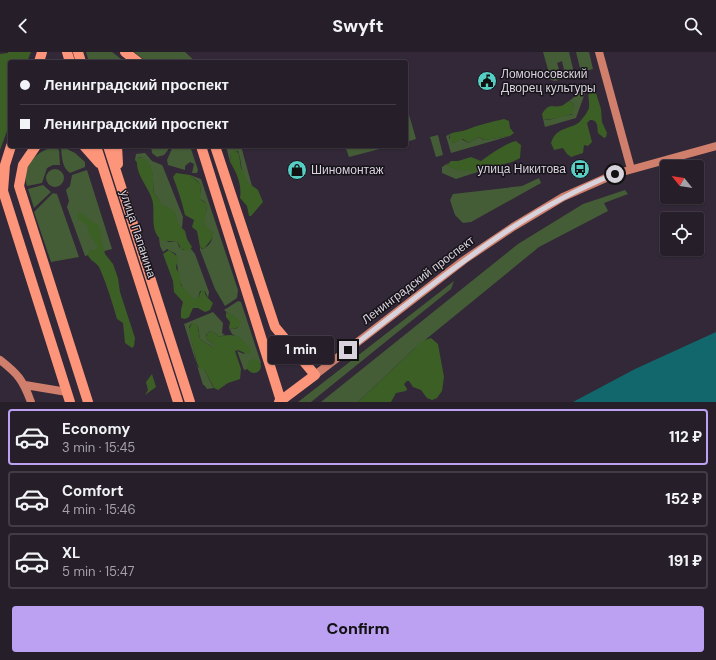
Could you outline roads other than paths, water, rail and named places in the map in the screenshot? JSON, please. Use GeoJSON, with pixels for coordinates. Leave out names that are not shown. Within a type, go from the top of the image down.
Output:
{"type":"FeatureCollection","features":[{"type":"Feature","properties":{"kind":"main road"},"geometry":{"type":"LineString","coordinates":[[125,52],[135,60]]}},
{"type":"Feature","properties":{"kind":"main road"},"geometry":{"type":"LineString","coordinates":[[599,52],[631,170]]}},
{"type":"Feature","properties":{"kind":"main road","name":"Ленинградский проспект"},"geometry":{"type":"LineString","coordinates":[[280,401],[464,260],[513,227],[580,188],[631,170],[716,146]]}},
{"type":"Feature","properties":{"kind":"main road"},"geometry":{"type":"LineString","coordinates":[[10,148],[5,165],[3,191],[69,397]]}},
{"type":"Feature","properties":{"kind":"main road"},"geometry":{"type":"LineString","coordinates":[[35,148],[22,165],[19,186],[88,402]]}},
{"type":"Feature","properties":{"kind":"main road"},"geometry":{"type":"LineString","coordinates":[[86,148],[96,158],[108,181]]}},
{"type":"Feature","properties":{"kind":"main road","name":"улица Папанина"},"geometry":{"type":"LineString","coordinates":[[97,148],[178,402]]}},
{"type":"Feature","properties":{"kind":"main road","name":"улица Папанина"},"geometry":{"type":"LineString","coordinates":[[109,148],[190,402]]}},
{"type":"Feature","properties":{"kind":"main road"},"geometry":{"type":"LineString","coordinates":[[118,148],[118,176]]}},
{"type":"Feature","properties":{"kind":"main road"},"geometry":{"type":"LineString","coordinates":[[202,148],[280,401]]}},
{"type":"Feature","properties":{"kind":"main road"},"geometry":{"type":"LineString","coordinates":[[216,148],[275,327],[315,375]]}},
{"type":"Feature","properties":{"kind":"main road"},"geometry":{"type":"LineString","coordinates":[[0,360],[20,376],[31,402]]}},
{"type":"Feature","properties":{"kind":"main road"},"geometry":{"type":"LineString","coordinates":[[25,385],[69,397]]}},
{"type":"Feature","properties":{"kind":"place","name":"Ломоносовский Дворец культуры"},"geometry":{"type":"Point","coordinates":[487,81]}},
{"type":"Feature","properties":{"kind":"place","name":"улица Никитова"},"geometry":{"type":"Point","coordinates":[580,169]}},
{"type":"Feature","properties":{"kind":"place","name":"Шиномонтаж"},"geometry":{"type":"Point","coordinates":[297,170]}}]}
